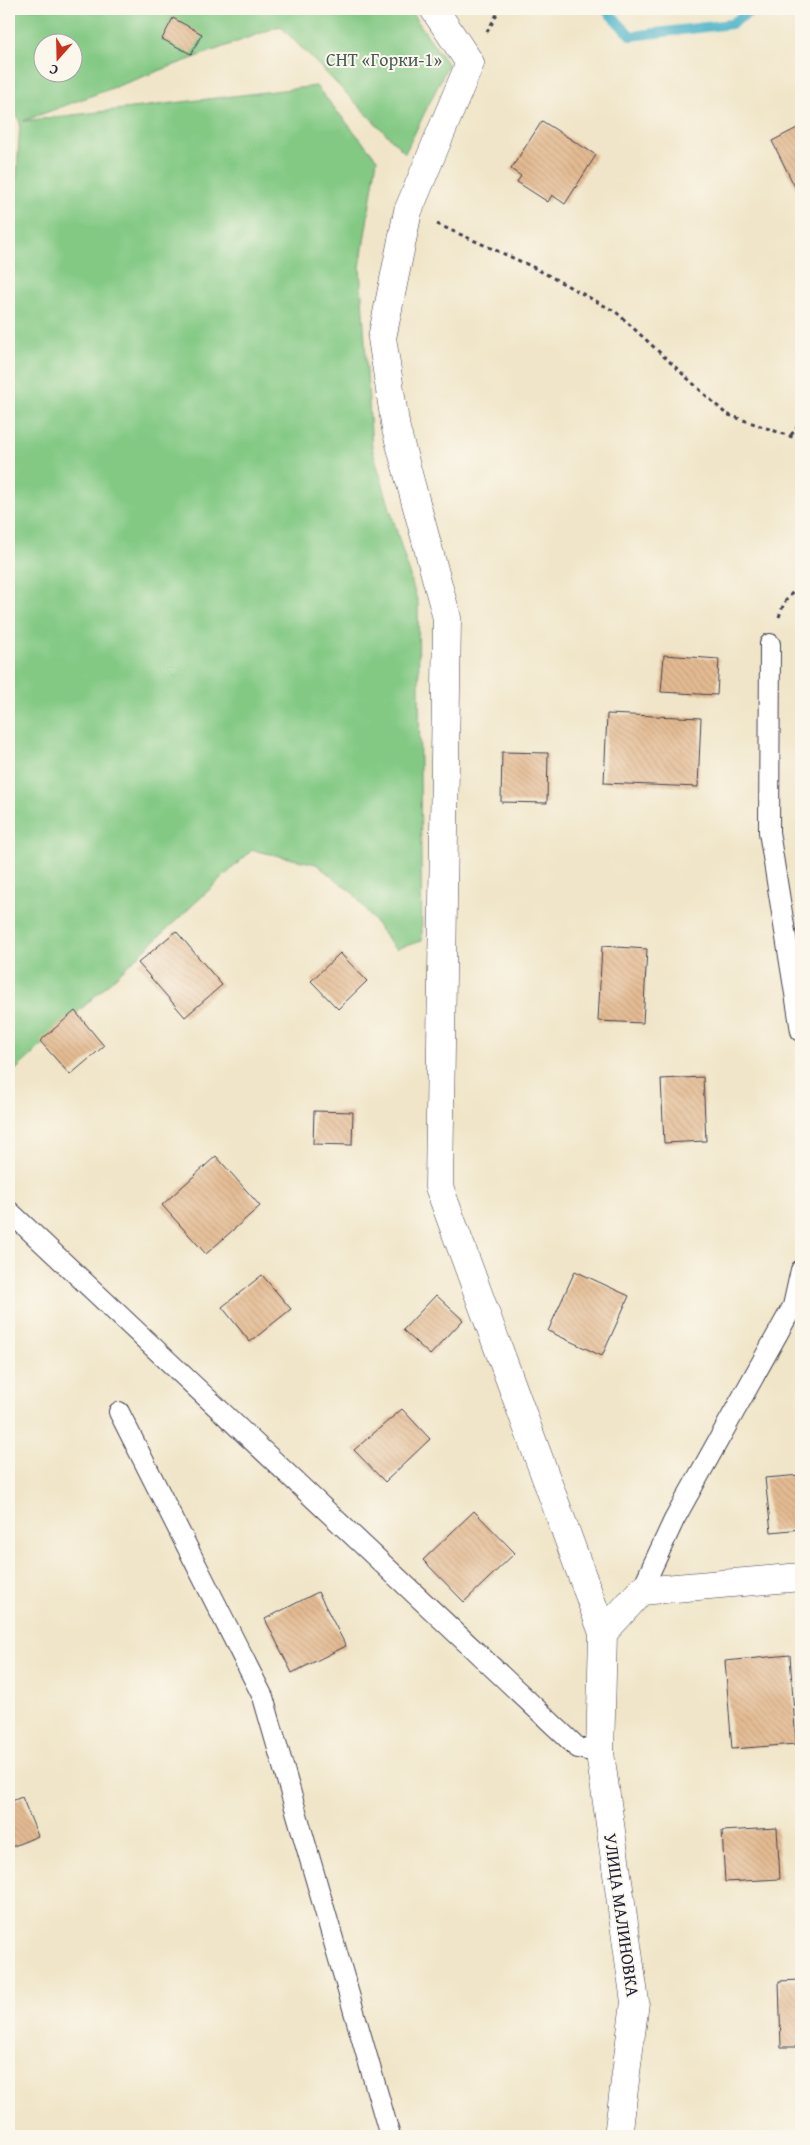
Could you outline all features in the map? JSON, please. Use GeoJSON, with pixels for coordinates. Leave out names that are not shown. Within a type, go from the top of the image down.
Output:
{"type":"FeatureCollection","features":[{"type":"Feature","properties":{"kind":"street"},"geometry":{"type":"LineString","coordinates":[[434,9],[470,63],[408,211],[382,338],[396,429],[447,618],[439,1187],[603,1634],[640,1591],[801,1577]]}},
{"type":"Feature","properties":{"kind":"street","name":"УЛИЦА МАЛИНОВКА"},"geometry":{"type":"LineString","coordinates":[[603,1634],[600,1753],[635,2002],[618,2136]]}},
{"type":"Feature","properties":{"kind":"lane"},"geometry":{"type":"LineString","coordinates":[[770,644],[769,832],[801,1031]]}},
{"type":"Feature","properties":{"kind":"lane"},"geometry":{"type":"LineString","coordinates":[[9,1211],[578,1748],[600,1753]]}},
{"type":"Feature","properties":{"kind":"lane"},"geometry":{"type":"LineString","coordinates":[[640,1591],[674,1520],[793,1306],[801,1270]]}},
{"type":"Feature","properties":{"kind":"lane"},"geometry":{"type":"LineString","coordinates":[[119,1412],[263,1697],[390,2136]]}},
{"type":"Feature","properties":{"kind":"path"},"geometry":{"type":"LineString","coordinates":[[408,211],[531,266],[616,312],[726,414],[801,440]]}},
{"type":"Feature","properties":{"kind":"path"},"geometry":{"type":"LineString","coordinates":[[791,435],[801,422]]}},
{"type":"Feature","properties":{"kind":"path"},"geometry":{"type":"LineString","coordinates":[[770,644],[784,602],[801,582]]}},
{"type":"Feature","properties":{"kind":"green space","name":"СНТ «Горки-1»"},"geometry":{"type":"Polygon","coordinates":[[[9,9],[409,9],[448,65],[405,153],[280,26],[23,121],[316,86],[377,159],[360,267],[372,448],[418,603],[422,941],[395,949],[354,894],[316,864],[252,850],[9,1076],[9,313],[20,122],[9,100],[9,9]]]}},
{"type":"Feature","properties":{"kind":"building"},"geometry":{"type":"Polygon","coordinates":[[[173,18],[202,34],[191,54],[162,39],[173,18]]]}},
{"type":"Feature","properties":{"kind":"building"},"geometry":{"type":"Polygon","coordinates":[[[542,121],[596,155],[565,204],[552,195],[548,202],[517,182],[521,176],[511,169],[542,121]]]}},
{"type":"Feature","properties":{"kind":"building"},"geometry":{"type":"Polygon","coordinates":[[[801,126],[801,187],[796,189],[772,141],[801,126]]]}},
{"type":"Feature","properties":{"kind":"building"},"geometry":{"type":"Polygon","coordinates":[[[664,655],[719,659],[717,695],[661,692],[664,655]]]}},
{"type":"Feature","properties":{"kind":"building"},"geometry":{"type":"Polygon","coordinates":[[[607,714],[701,718],[698,787],[604,783],[607,714]]]}},
{"type":"Feature","properties":{"kind":"building"},"geometry":{"type":"Polygon","coordinates":[[[502,752],[548,753],[547,803],[501,802],[502,752]]]}},
{"type":"Feature","properties":{"kind":"building"},"geometry":{"type":"Polygon","coordinates":[[[176,931],[222,985],[185,1017],[138,963],[176,931]]]}},
{"type":"Feature","properties":{"kind":"building"},"geometry":{"type":"Polygon","coordinates":[[[602,946],[647,949],[643,1023],[598,1021],[602,946]]]}},
{"type":"Feature","properties":{"kind":"building"},"geometry":{"type":"Polygon","coordinates":[[[340,953],[367,981],[338,1009],[311,981],[340,953]]]}},
{"type":"Feature","properties":{"kind":"building"},"geometry":{"type":"Polygon","coordinates":[[[75,1011],[104,1046],[70,1075],[40,1041],[75,1011]]]}},
{"type":"Feature","properties":{"kind":"building"},"geometry":{"type":"Polygon","coordinates":[[[703,1077],[706,1141],[664,1143],[661,1079],[703,1077]]]}},
{"type":"Feature","properties":{"kind":"building"},"geometry":{"type":"Polygon","coordinates":[[[314,1111],[353,1112],[352,1145],[313,1144],[314,1111]]]}},
{"type":"Feature","properties":{"kind":"building"},"geometry":{"type":"Polygon","coordinates":[[[216,1156],[260,1206],[206,1254],[162,1205],[216,1156]]]}},
{"type":"Feature","properties":{"kind":"building"},"geometry":{"type":"Polygon","coordinates":[[[575,1271],[629,1296],[602,1356],[548,1331],[575,1271]]]}},
{"type":"Feature","properties":{"kind":"building"},"geometry":{"type":"Polygon","coordinates":[[[262,1275],[291,1309],[250,1342],[222,1307],[262,1275]]]}},
{"type":"Feature","properties":{"kind":"building"},"geometry":{"type":"Polygon","coordinates":[[[436,1295],[463,1320],[430,1355],[403,1330],[436,1295]]]}},
{"type":"Feature","properties":{"kind":"building"},"geometry":{"type":"Polygon","coordinates":[[[402,1409],[430,1439],[385,1482],[354,1450],[402,1409]]]}},
{"type":"Feature","properties":{"kind":"building"},"geometry":{"type":"Polygon","coordinates":[[[801,1475],[801,1529],[771,1532],[765,1478],[801,1475]]]}},
{"type":"Feature","properties":{"kind":"building"},"geometry":{"type":"Polygon","coordinates":[[[474,1511],[515,1553],[464,1602],[423,1560],[474,1511]]]}},
{"type":"Feature","properties":{"kind":"building"},"geometry":{"type":"Polygon","coordinates":[[[318,1592],[346,1646],[292,1673],[265,1619],[318,1592]]]}},
{"type":"Feature","properties":{"kind":"building"},"geometry":{"type":"Polygon","coordinates":[[[790,1655],[796,1744],[732,1749],[725,1661],[790,1655]]]}},
{"type":"Feature","properties":{"kind":"building"},"geometry":{"type":"Polygon","coordinates":[[[22,1797],[38,1836],[9,1848],[9,1802],[22,1797]]]}},
{"type":"Feature","properties":{"kind":"building"},"geometry":{"type":"Polygon","coordinates":[[[777,1828],[780,1879],[725,1882],[722,1831],[777,1828]]]}},
{"type":"Feature","properties":{"kind":"building"},"geometry":{"type":"Polygon","coordinates":[[[801,1980],[801,2047],[781,2047],[779,1981],[801,1980]]]}},
{"type":"Feature","properties":{"kind":"waterway"},"geometry":{"type":"LineString","coordinates":[[605,9],[631,36],[731,24],[754,9]]}}]}
